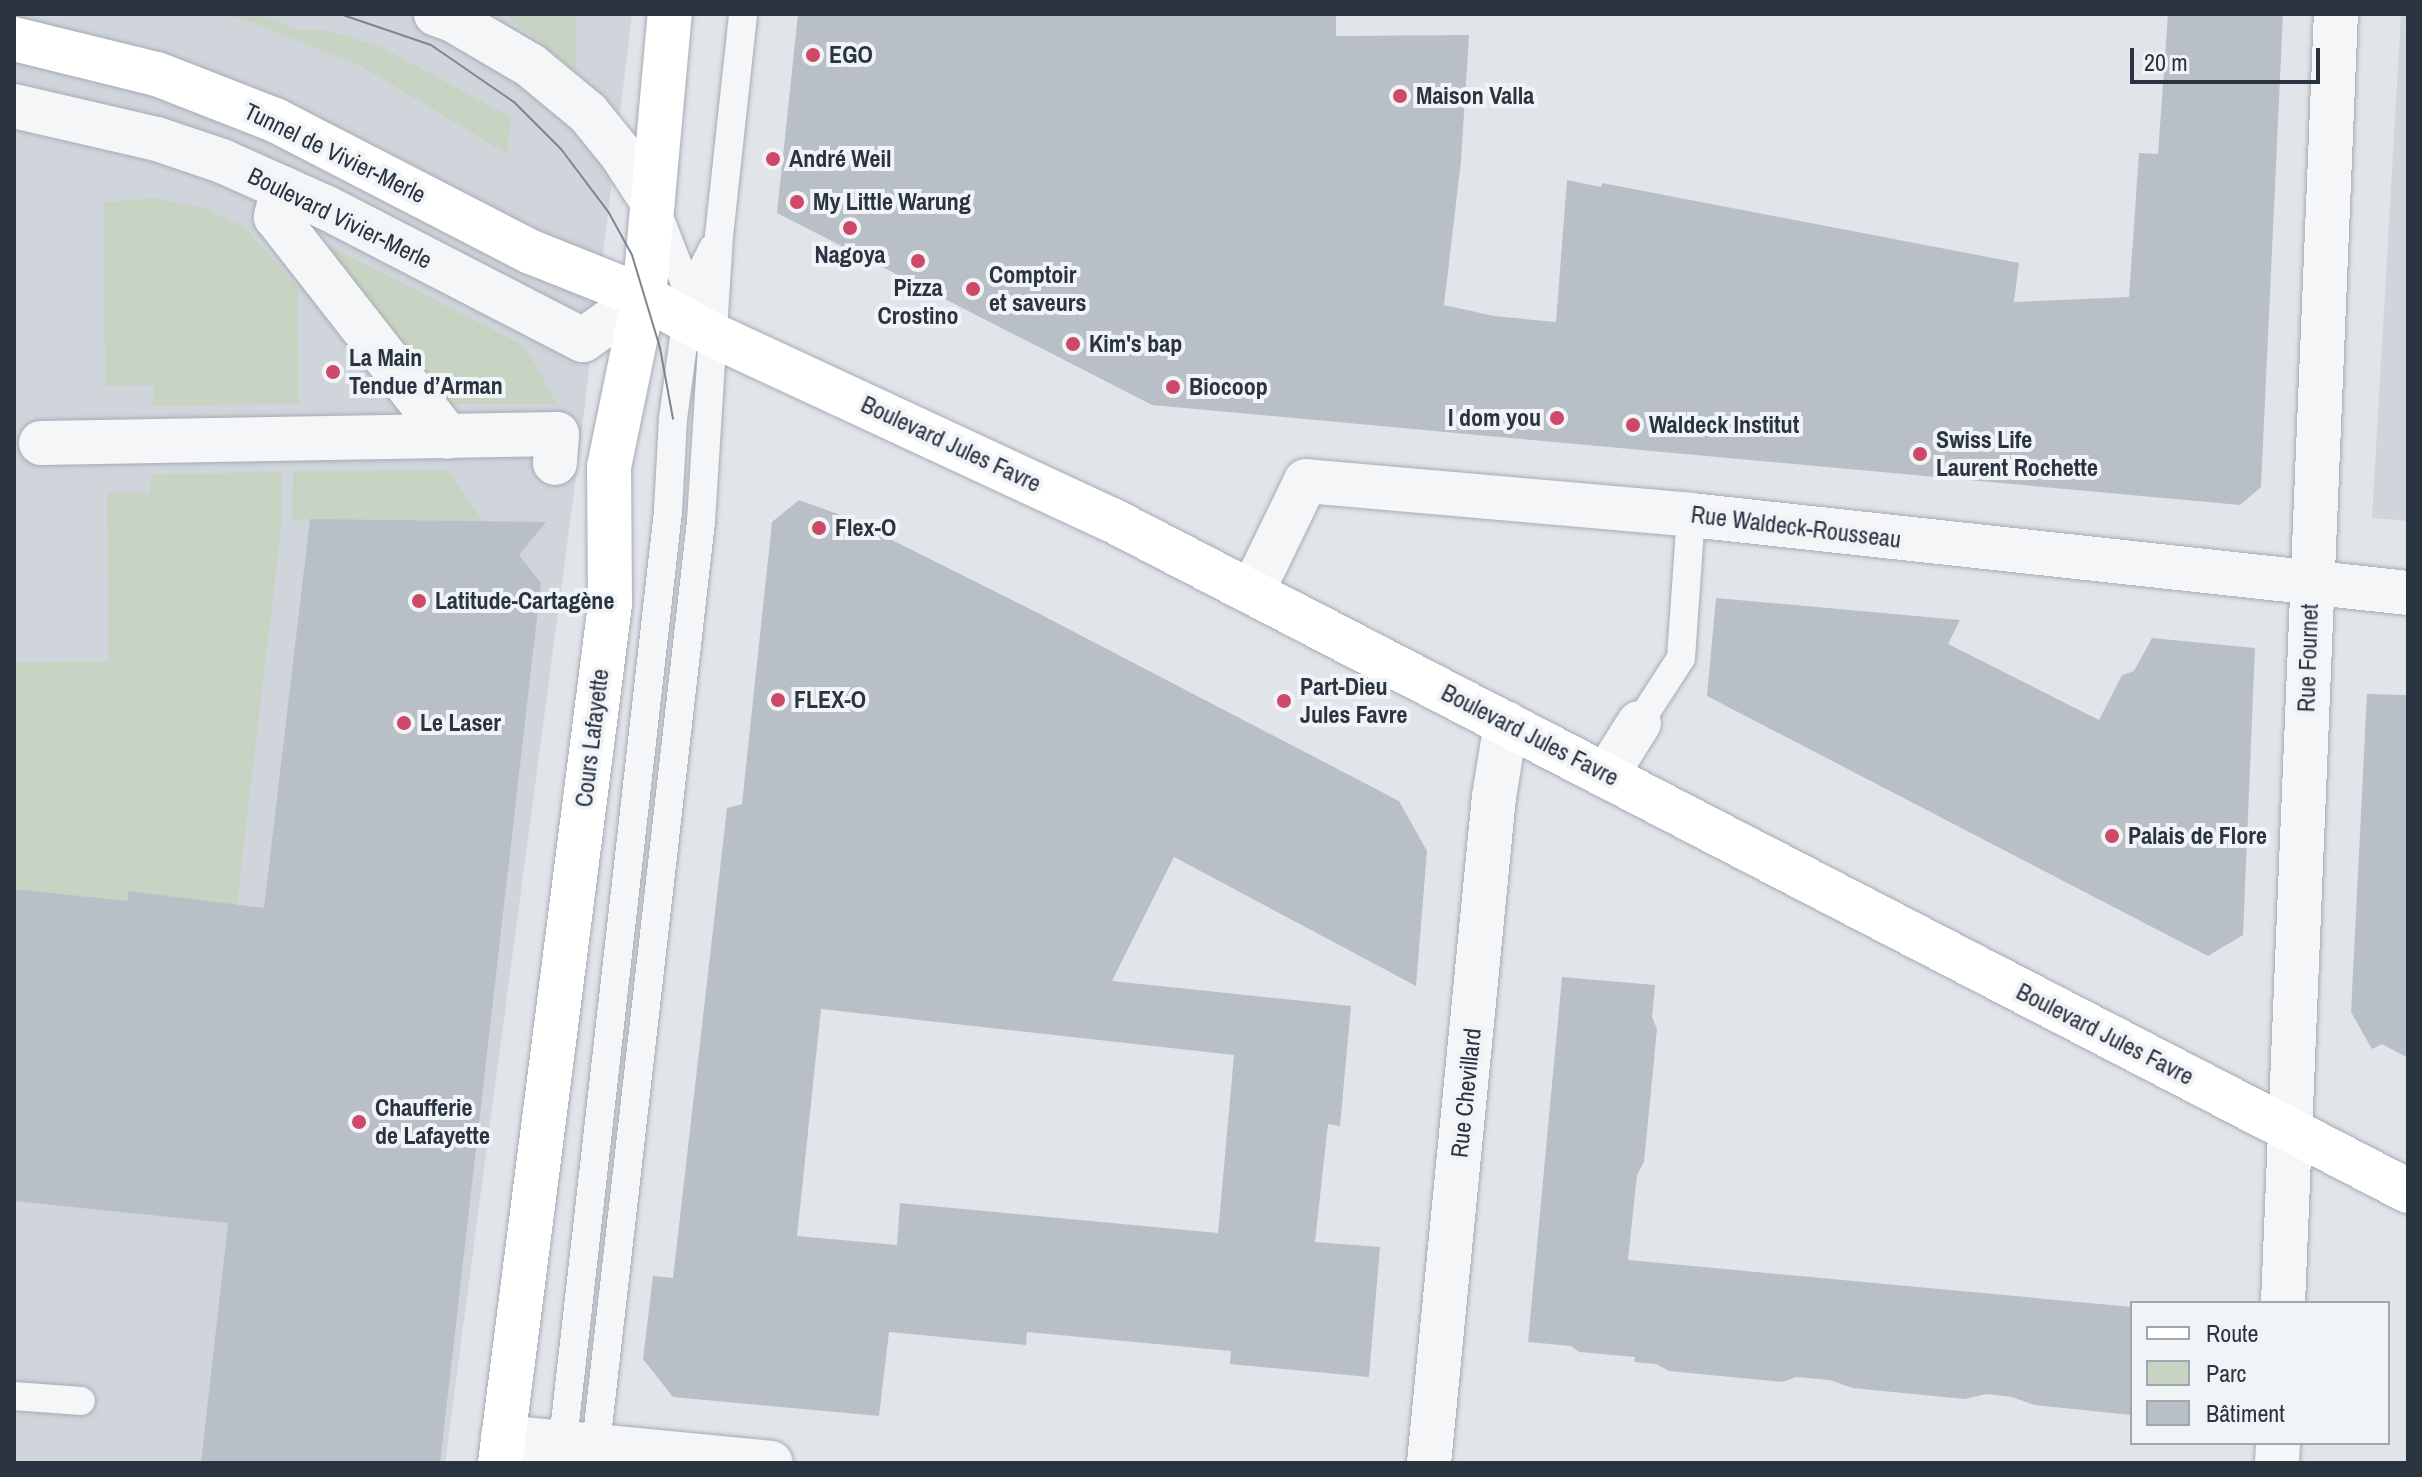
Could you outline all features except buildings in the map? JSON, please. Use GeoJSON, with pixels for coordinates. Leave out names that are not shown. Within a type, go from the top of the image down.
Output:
{"type":"FeatureCollection","features":[{"type":"Feature","properties":{"kind":"main road","name":"Cours Lafayette"},"geometry":{"type":"LineString","coordinates":[[502,1450],[610,604],[609,467],[644,297],[670,14]]}},
{"type":"Feature","properties":{"kind":"main road","name":"Tunnel de Vivier-Merle"},"geometry":{"type":"LineString","coordinates":[[14,39],[157,74],[275,120],[531,252],[644,297]]}},
{"type":"Feature","properties":{"kind":"main road","name":"Boulevard Jules Favre"},"geometry":{"type":"LineString","coordinates":[[644,297],[697,317],[1110,519],[2408,1191]]}},
{"type":"Feature","properties":{"kind":"street"},"geometry":{"type":"LineString","coordinates":[[436,14],[453,20],[530,65],[588,113],[622,155],[653,203]]}},
{"type":"Feature","properties":{"kind":"street","name":"Rue Fournet"},"geometry":{"type":"LineString","coordinates":[[2283,1301],[2336,14]]}},
{"type":"Feature","properties":{"kind":"street","name":"Boulevard Vivier-Merle"},"geometry":{"type":"LineString","coordinates":[[14,106],[157,139],[222,161],[283,188],[583,340],[644,297]]}},
{"type":"Feature","properties":{"kind":"street"},"geometry":{"type":"LineString","coordinates":[[283,188],[276,217],[448,437]]}},
{"type":"Feature","properties":{"kind":"street"},"geometry":{"type":"LineString","coordinates":[[41,443],[557,434],[555,463]]}},
{"type":"Feature","properties":{"kind":"street","name":"Rue Waldeck-Rousseau"},"geometry":{"type":"LineString","coordinates":[[1252,592],[1306,481],[1691,515],[2311,585],[2408,593]]}},
{"type":"Feature","properties":{"kind":"street","name":"Rue Chevillard"},"geometry":{"type":"LineString","coordinates":[[1429,1463],[1494,797],[1506,723]]}},
{"type":"Feature","properties":{"kind":"street"},"geometry":{"type":"LineString","coordinates":[[1607,774],[1639,723]]}},
{"type":"Feature","properties":{"kind":"street"},"geometry":{"type":"LineString","coordinates":[[502,1450],[771,1463]]}},
{"type":"Feature","properties":{"kind":"lane"},"geometry":{"type":"LineString","coordinates":[[578,1454],[697,317],[719,236],[743,14]]}},
{"type":"Feature","properties":{"kind":"lane"},"geometry":{"type":"LineString","coordinates":[[578,1454],[701,521],[709,404],[697,317],[653,203]]}},
{"type":"Feature","properties":{"kind":"lane"},"geometry":{"type":"LineString","coordinates":[[697,317],[719,236]]}},
{"type":"Feature","properties":{"kind":"lane"},"geometry":{"type":"LineString","coordinates":[[1639,723],[1681,658],[1691,515]]}},
{"type":"Feature","properties":{"kind":"lane"},"geometry":{"type":"LineString","coordinates":[[14,1396],[81,1401]]}},
{"type":"Feature","properties":{"kind":"shaded area"},"geometry":{"type":"Polygon","coordinates":[[[14,14],[632,14],[577,470],[445,1463],[14,1463],[14,14]]]}},
{"type":"Feature","properties":{"kind":"shaded area"},"geometry":{"type":"Polygon","coordinates":[[[2401,14],[2408,14],[2408,521],[2372,518],[2401,14]]]}},
{"type":"Feature","properties":{"kind":"green space"},"geometry":{"type":"Polygon","coordinates":[[[218,14],[261,14],[297,29],[327,30],[381,47],[511,117],[507,154],[364,68],[251,22],[218,14]]]}},
{"type":"Feature","properties":{"kind":"green space"},"geometry":{"type":"Polygon","coordinates":[[[503,14],[576,14],[576,71],[535,38],[503,14]]]}},
{"type":"Feature","properties":{"kind":"green space"},"geometry":{"type":"Polygon","coordinates":[[[157,198],[207,209],[246,228],[298,288],[299,404],[153,406],[153,385],[105,386],[104,202],[157,198]]]}},
{"type":"Feature","properties":{"kind":"green space"},"geometry":{"type":"Polygon","coordinates":[[[317,240],[525,346],[557,404],[445,404],[317,240]]]}},
{"type":"Feature","properties":{"kind":"green space"},"geometry":{"type":"Polygon","coordinates":[[[448,470],[483,521],[292,520],[293,471],[448,470]]]}},
{"type":"Feature","properties":{"kind":"green space"},"geometry":{"type":"Polygon","coordinates":[[[281,472],[282,521],[235,920],[128,901],[14,889],[14,662],[108,661],[107,493],[150,493],[152,474],[281,472]]]}},
{"type":"Feature","properties":{"kind":"tram line"},"geometry":{"type":"LineString","coordinates":[[340,14],[431,45],[514,102],[561,149],[609,213],[632,255],[660,348],[673,419]]}},
{"type":"Feature","properties":{"kind":"place","name":"EGO"},"geometry":{"type":"Point","coordinates":[813,55]}},
{"type":"Feature","properties":{"kind":"place","name":"Maison Valla"},"geometry":{"type":"Point","coordinates":[1400,96]}},
{"type":"Feature","properties":{"kind":"place","name":"André Weil"},"geometry":{"type":"Point","coordinates":[773,159]}},
{"type":"Feature","properties":{"kind":"place","name":"My Little Warung"},"geometry":{"type":"Point","coordinates":[797,202]}},
{"type":"Feature","properties":{"kind":"place","name":"Nagoya"},"geometry":{"type":"Point","coordinates":[850,228]}},
{"type":"Feature","properties":{"kind":"place","name":"Pizza Crostino"},"geometry":{"type":"Point","coordinates":[918,261]}},
{"type":"Feature","properties":{"kind":"place","name":"Comptoir et saveurs"},"geometry":{"type":"Point","coordinates":[973,289]}},
{"type":"Feature","properties":{"kind":"place","name":"Kim's bap"},"geometry":{"type":"Point","coordinates":[1073,344]}},
{"type":"Feature","properties":{"kind":"place","name":"La Main Tendue d’Arman"},"geometry":{"type":"Point","coordinates":[333,372]}},
{"type":"Feature","properties":{"kind":"place","name":"Biocoop"},"geometry":{"type":"Point","coordinates":[1173,387]}},
{"type":"Feature","properties":{"kind":"place","name":"I dom you"},"geometry":{"type":"Point","coordinates":[1557,418]}},
{"type":"Feature","properties":{"kind":"place","name":"Waldeck Institut"},"geometry":{"type":"Point","coordinates":[1633,425]}},
{"type":"Feature","properties":{"kind":"place","name":"Swiss Life Laurent Rochette"},"geometry":{"type":"Point","coordinates":[1920,454]}},
{"type":"Feature","properties":{"kind":"place","name":"Flex-O"},"geometry":{"type":"Point","coordinates":[819,528]}},
{"type":"Feature","properties":{"kind":"place","name":"Latitude-Cartagène"},"geometry":{"type":"Point","coordinates":[419,601]}},
{"type":"Feature","properties":{"kind":"place","name":"FLEX-O"},"geometry":{"type":"Point","coordinates":[778,700]}},
{"type":"Feature","properties":{"kind":"place","name":"Part-Dieu Jules Favre"},"geometry":{"type":"Point","coordinates":[1284,701]}},
{"type":"Feature","properties":{"kind":"place","name":"Le Laser"},"geometry":{"type":"Point","coordinates":[404,723]}},
{"type":"Feature","properties":{"kind":"place","name":"Palais de Flore"},"geometry":{"type":"Point","coordinates":[2112,836]}},
{"type":"Feature","properties":{"kind":"place","name":"Chaufferie de Lafayette"},"geometry":{"type":"Point","coordinates":[359,1122]}}]}
